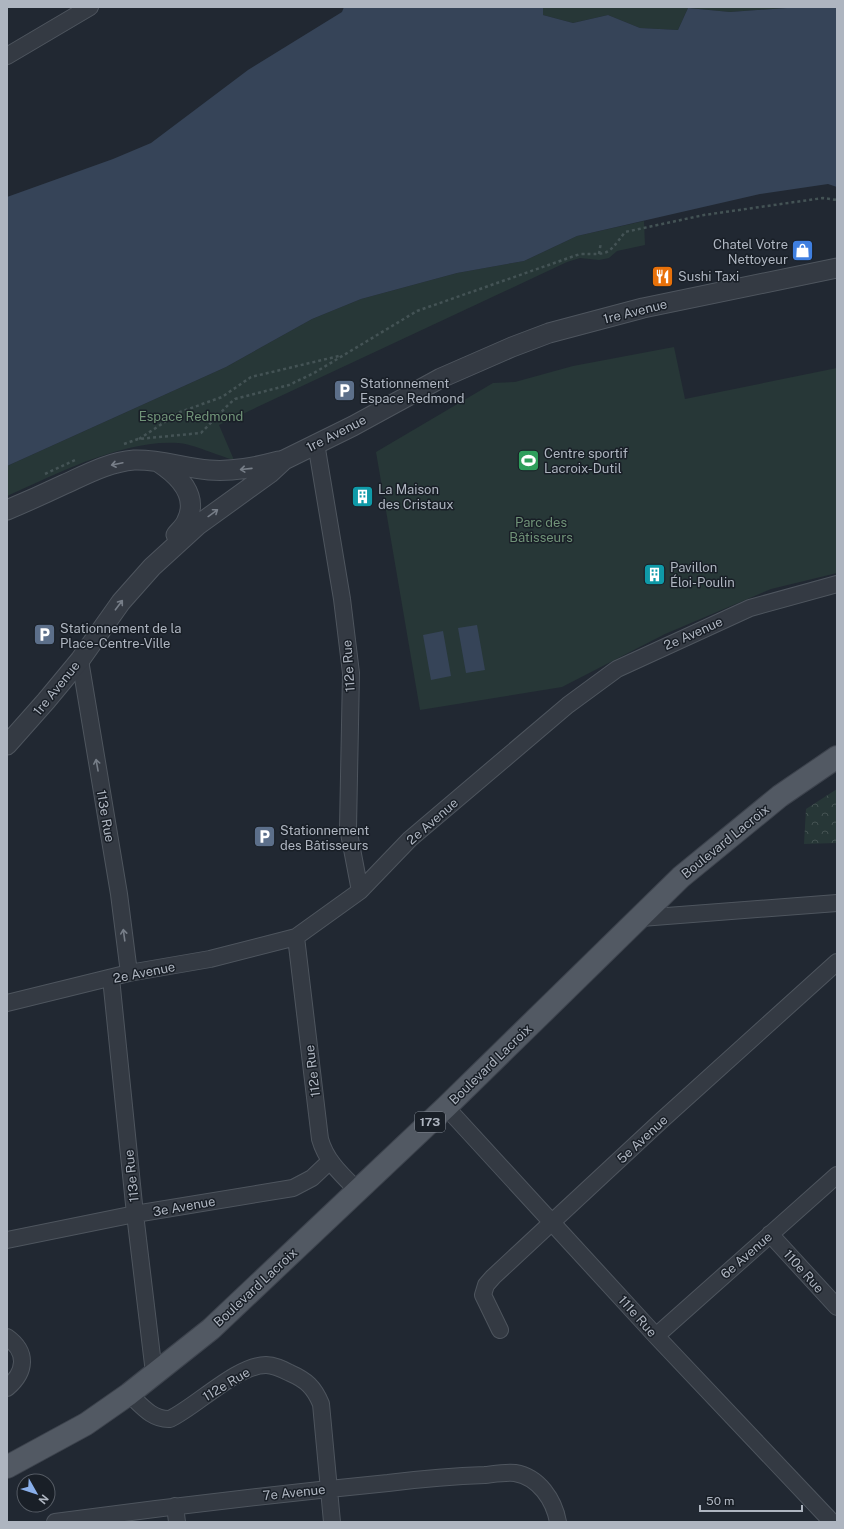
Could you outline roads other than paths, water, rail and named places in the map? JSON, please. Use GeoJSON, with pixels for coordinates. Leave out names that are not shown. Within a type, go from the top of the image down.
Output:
{"type":"FeatureCollection","features":[{"type":"Feature","properties":{"kind":"main road","name":"Boulevard Lacroix"},"geometry":{"type":"LineString","coordinates":[[7,1467],[86,1424],[129,1394],[211,1329],[446,1107],[641,918],[681,877],[780,796],[837,757]]}},
{"type":"Feature","properties":{"kind":"street"},"geometry":{"type":"LineString","coordinates":[[7,56],[90,7]]}},
{"type":"Feature","properties":{"kind":"street","name":"1re Avenue"},"geometry":{"type":"LineString","coordinates":[[7,745],[80,660],[121,602],[152,567],[198,524],[270,473],[284,460],[353,426],[441,378],[512,347],[549,334],[643,308],[837,268]]}},
{"type":"Feature","properties":{"kind":"street","name":"112e Rue"},"geometry":{"type":"LineString","coordinates":[[316,443],[342,599],[351,673],[348,828],[360,891]]}},
{"type":"Feature","properties":{"kind":"street"},"geometry":{"type":"LineString","coordinates":[[7,510],[89,473],[113,464],[133,460],[156,461],[210,470],[230,470],[251,468],[284,460]]}},
{"type":"Feature","properties":{"kind":"street"},"geometry":{"type":"LineString","coordinates":[[152,567],[187,521],[191,508],[190,496],[182,482],[156,461]]}},
{"type":"Feature","properties":{"kind":"street","name":"2e Avenue"},"geometry":{"type":"LineString","coordinates":[[7,1003],[130,973],[210,959],[296,937],[360,891],[410,839],[568,705],[617,669],[750,608],[837,584]]}},
{"type":"Feature","properties":{"kind":"street","name":"113e Rue"},"geometry":{"type":"LineString","coordinates":[[80,660],[119,894],[130,973]]}},
{"type":"Feature","properties":{"kind":"street"},"geometry":{"type":"LineString","coordinates":[[641,918],[837,903]]}},
{"type":"Feature","properties":{"kind":"street","name":"112e Rue"},"geometry":{"type":"LineString","coordinates":[[296,937],[320,1139],[323,1151],[330,1161],[358,1191]]}},
{"type":"Feature","properties":{"kind":"street","name":"5e Avenue"},"geometry":{"type":"LineString","coordinates":[[500,1330],[483,1296],[486,1285],[552,1222],[837,962]]}},
{"type":"Feature","properties":{"kind":"street","name":"113e Rue"},"geometry":{"type":"LineString","coordinates":[[111,978],[135,1214],[154,1373]]}},
{"type":"Feature","properties":{"kind":"street","name":"111e Rue"},"geometry":{"type":"LineString","coordinates":[[446,1107],[656,1336],[832,1522]]}},
{"type":"Feature","properties":{"kind":"street","name":"3e Avenue"},"geometry":{"type":"LineString","coordinates":[[7,1240],[135,1214],[293,1188],[312,1178],[330,1161]]}},
{"type":"Feature","properties":{"kind":"street","name":"6e Avenue"},"geometry":{"type":"LineString","coordinates":[[656,1336],[837,1175]]}},
{"type":"Feature","properties":{"kind":"street","name":"110e Rue"},"geometry":{"type":"LineString","coordinates":[[770,1234],[837,1307]]}},
{"type":"Feature","properties":{"kind":"street"},"geometry":{"type":"LineString","coordinates":[[7,1337],[20,1349],[22,1362],[20,1372],[13,1383],[7,1388]]}},
{"type":"Feature","properties":{"kind":"street","name":"112e Rue"},"geometry":{"type":"LineString","coordinates":[[129,1394],[154,1417],[170,1419],[244,1371],[266,1365],[276,1367],[301,1377],[316,1390],[321,1404],[332,1522]]}},
{"type":"Feature","properties":{"kind":"street","name":"7e Avenue"},"geometry":{"type":"LineString","coordinates":[[55,1522],[175,1506],[328,1489],[456,1476],[515,1473],[533,1481],[547,1494],[556,1510],[558,1522]]}},
{"type":"Feature","properties":{"kind":"street"},"geometry":{"type":"LineString","coordinates":[[175,1506],[177,1522]]}},
{"type":"Feature","properties":{"kind":"water"},"geometry":{"type":"Polygon","coordinates":[[[344,7],[543,7],[543,15],[573,23],[608,15],[640,28],[678,30],[688,8],[730,12],[801,7],[837,7],[837,187],[828,184],[760,194],[577,236],[524,261],[457,273],[361,299],[312,319],[226,367],[7,466],[7,197],[113,159],[151,143],[248,70],[342,12],[344,7]]]}},
{"type":"Feature","properties":{"kind":"water"},"geometry":{"type":"Polygon","coordinates":[[[477,625],[485,670],[466,673],[458,628],[477,625]]]}},
{"type":"Feature","properties":{"kind":"water"},"geometry":{"type":"Polygon","coordinates":[[[443,631],[451,676],[431,680],[423,635],[443,631]]]}},
{"type":"Feature","properties":{"kind":"place","name":"Chatel Votre Nettoyeur"},"geometry":{"type":"Point","coordinates":[803,251]}},
{"type":"Feature","properties":{"kind":"place","name":"Sushi Taxi"},"geometry":{"type":"Point","coordinates":[663,276]}},
{"type":"Feature","properties":{"kind":"place","name":"Stationnement Espace Redmond"},"geometry":{"type":"Point","coordinates":[345,390]}},
{"type":"Feature","properties":{"kind":"place","name":"Centre sportif Lacroix-Dutil"},"geometry":{"type":"Point","coordinates":[529,460]}},
{"type":"Feature","properties":{"kind":"place","name":"La Maison des Cristaux"},"geometry":{"type":"Point","coordinates":[363,496]}},
{"type":"Feature","properties":{"kind":"place","name":"Pavillon Éloi-Poulin"},"geometry":{"type":"Point","coordinates":[655,574]}},
{"type":"Feature","properties":{"kind":"place","name":"Stationnement de la Place-Centre-Ville"},"geometry":{"type":"Point","coordinates":[44,635]}},
{"type":"Feature","properties":{"kind":"place","name":"Stationnement des Bâtisseurs"},"geometry":{"type":"Point","coordinates":[264,837]}},
{"type":"Feature","properties":{"kind":"park label","name":"Espace Redmond"},"geometry":{"type":"Point","coordinates":[191,416]}},
{"type":"Feature","properties":{"kind":"park label","name":"Parc des Bâtisseurs"},"geometry":{"type":"Point","coordinates":[541,530]}}]}
